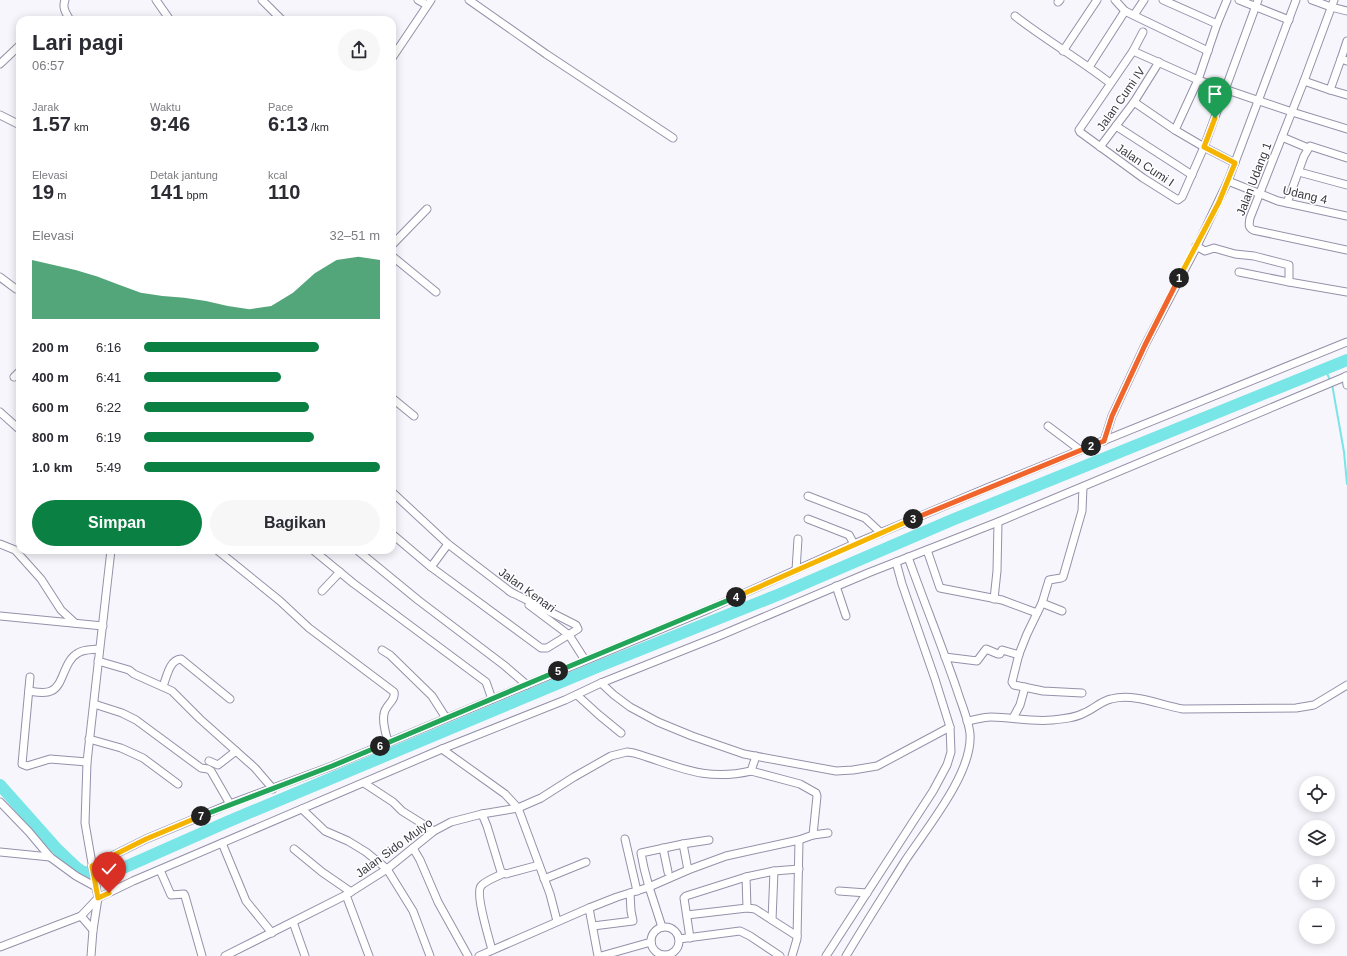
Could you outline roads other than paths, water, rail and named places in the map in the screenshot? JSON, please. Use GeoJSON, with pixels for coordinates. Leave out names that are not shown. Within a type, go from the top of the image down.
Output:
{"type":"FeatureCollection","features":[{"type":"Feature","properties":{"kind":"street"},"geometry":{"type":"LineString","coordinates":[[65,0],[63,4],[64,10],[68,16]]}},
{"type":"Feature","properties":{"kind":"street"},"geometry":{"type":"LineString","coordinates":[[156,0],[167,16]]}},
{"type":"Feature","properties":{"kind":"street"},"geometry":{"type":"LineString","coordinates":[[262,0],[278,16]]}},
{"type":"Feature","properties":{"kind":"street"},"geometry":{"type":"LineString","coordinates":[[396,52],[429,3],[418,0]]}},
{"type":"Feature","properties":{"kind":"street"},"geometry":{"type":"LineString","coordinates":[[469,0],[546,54],[673,138]]}},
{"type":"Feature","properties":{"kind":"street"},"geometry":{"type":"LineString","coordinates":[[1063,51],[1097,0]]}},
{"type":"Feature","properties":{"kind":"street"},"geometry":{"type":"LineString","coordinates":[[1115,0],[1125,11],[1208,51]]}},
{"type":"Feature","properties":{"kind":"street"},"geometry":{"type":"LineString","coordinates":[[1134,15],[1144,0]]}},
{"type":"Feature","properties":{"kind":"street"},"geometry":{"type":"LineString","coordinates":[[1162,0],[1217,24]]}},
{"type":"Feature","properties":{"kind":"street"},"geometry":{"type":"LineString","coordinates":[[1175,130],[1198,80],[1217,24],[1227,0]]}},
{"type":"Feature","properties":{"kind":"street"},"geometry":{"type":"LineString","coordinates":[[1238,0],[1257,4],[1289,20]]}},
{"type":"Feature","properties":{"kind":"street"},"geometry":{"type":"LineString","coordinates":[[1104,441],[1112,416],[1145,345],[1228,181],[1296,0]]}},
{"type":"Feature","properties":{"kind":"street"},"geometry":{"type":"LineString","coordinates":[[1312,0],[1332,3],[1347,11]]}},
{"type":"Feature","properties":{"kind":"street","name":"Jalan Udang 1"},"geometry":{"type":"LineString","coordinates":[[1332,3],[1304,81],[1259,193],[1250,218],[1249,226],[1253,230],[1347,250]]}},
{"type":"Feature","properties":{"kind":"street"},"geometry":{"type":"LineString","coordinates":[[1116,126],[1192,175],[1204,147],[1257,4]]}},
{"type":"Feature","properties":{"kind":"street"},"geometry":{"type":"LineString","coordinates":[[1089,67],[1125,11]]}},
{"type":"Feature","properties":{"kind":"street"},"geometry":{"type":"LineString","coordinates":[[1015,16],[1110,83],[1134,50],[1143,32]]}},
{"type":"Feature","properties":{"kind":"street"},"geometry":{"type":"LineString","coordinates":[[1330,90],[1344,60],[1347,41]]}},
{"type":"Feature","properties":{"kind":"street"},"geometry":{"type":"LineString","coordinates":[[0,64],[16,49]]}},
{"type":"Feature","properties":{"kind":"street"},"geometry":{"type":"LineString","coordinates":[[1134,50],[1198,80],[1347,129]]}},
{"type":"Feature","properties":{"kind":"street","name":"Jalan Cumi IV"},"geometry":{"type":"LineString","coordinates":[[1100,148],[1134,102],[1159,62]]}},
{"type":"Feature","properties":{"kind":"street"},"geometry":{"type":"LineString","coordinates":[[1304,81],[1347,95]]}},
{"type":"Feature","properties":{"kind":"street","name":"Jalan Cumi I"},"geometry":{"type":"LineString","coordinates":[[1110,83],[1079,130],[1080,132],[1143,178],[1179,200],[1192,175]]}},
{"type":"Feature","properties":{"kind":"street"},"geometry":{"type":"LineString","coordinates":[[1134,102],[1175,130],[1235,163]]}},
{"type":"Feature","properties":{"kind":"street"},"geometry":{"type":"LineString","coordinates":[[0,115],[16,122]]}},
{"type":"Feature","properties":{"kind":"street"},"geometry":{"type":"LineString","coordinates":[[1282,137],[1308,148],[1310,146],[1347,158]]}},
{"type":"Feature","properties":{"kind":"street"},"geometry":{"type":"LineString","coordinates":[[1287,203],[1308,148]]}},
{"type":"Feature","properties":{"kind":"street"},"geometry":{"type":"LineString","coordinates":[[1299,172],[1347,185]]}},
{"type":"Feature","properties":{"kind":"street","name":"Udang 4"},"geometry":{"type":"LineString","coordinates":[[1228,181],[1278,201],[1347,216]]}},
{"type":"Feature","properties":{"kind":"street"},"geometry":{"type":"LineString","coordinates":[[396,242],[427,209]]}},
{"type":"Feature","properties":{"kind":"street"},"geometry":{"type":"LineString","coordinates":[[1196,246],[1205,251],[1214,248],[1235,254],[1254,256],[1289,265],[1289,282]]}},
{"type":"Feature","properties":{"kind":"street"},"geometry":{"type":"LineString","coordinates":[[396,259],[436,292]]}},
{"type":"Feature","properties":{"kind":"street"},"geometry":{"type":"LineString","coordinates":[[1238,272],[1347,292]]}},
{"type":"Feature","properties":{"kind":"street"},"geometry":{"type":"LineString","coordinates":[[0,277],[16,289]]}},
{"type":"Feature","properties":{"kind":"street"},"geometry":{"type":"LineString","coordinates":[[93,871],[146,839],[230,804],[273,789],[527,685],[709,609],[854,544],[1080,450],[1347,342]]}},
{"type":"Feature","properties":{"kind":"street"},"geometry":{"type":"LineString","coordinates":[[0,947],[81,916],[98,898],[160,870],[442,749],[836,586],[1083,487],[1346,376],[1347,385]]}},
{"type":"Feature","properties":{"kind":"street"},"geometry":{"type":"LineString","coordinates":[[396,401],[414,416]]}},
{"type":"Feature","properties":{"kind":"street"},"geometry":{"type":"LineString","coordinates":[[0,412],[16,426]]}},
{"type":"Feature","properties":{"kind":"street"},"geometry":{"type":"LineString","coordinates":[[1048,426],[1080,450]]}},
{"type":"Feature","properties":{"kind":"street"},"geometry":{"type":"LineString","coordinates":[[1082,693],[1042,691],[1014,685],[1012,682],[1019,656],[1042,603],[1049,580],[1063,577],[1082,511],[1083,487]]}},
{"type":"Feature","properties":{"kind":"street","name":"Jalan Kenari"},"geometry":{"type":"LineString","coordinates":[[396,496],[448,544],[509,591],[569,634],[585,660]]}},
{"type":"Feature","properties":{"kind":"street"},"geometry":{"type":"LineString","coordinates":[[808,496],[865,518],[881,533]]}},
{"type":"Feature","properties":{"kind":"street"},"geometry":{"type":"LineString","coordinates":[[808,519],[849,535],[854,544]]}},
{"type":"Feature","properties":{"kind":"street"},"geometry":{"type":"LineString","coordinates":[[994,599],[997,571],[998,522]]}},
{"type":"Feature","properties":{"kind":"street"},"geometry":{"type":"LineString","coordinates":[[396,537],[430,567],[541,648],[547,648],[578,629],[576,625],[509,591]]}},
{"type":"Feature","properties":{"kind":"street"},"geometry":{"type":"LineString","coordinates":[[796,570],[798,539]]}},
{"type":"Feature","properties":{"kind":"street"},"geometry":{"type":"LineString","coordinates":[[0,544],[16,551]]}},
{"type":"Feature","properties":{"kind":"street"},"geometry":{"type":"LineString","coordinates":[[430,567],[448,544]]}},
{"type":"Feature","properties":{"kind":"street"},"geometry":{"type":"LineString","coordinates":[[927,550],[940,588],[1014,604],[1037,613]]}},
{"type":"Feature","properties":{"kind":"street"},"geometry":{"type":"LineString","coordinates":[[19,554],[41,579],[62,610],[75,623]]}},
{"type":"Feature","properties":{"kind":"street"},"geometry":{"type":"LineString","coordinates":[[91,956],[98,898],[85,823],[87,762],[111,554]]}},
{"type":"Feature","properties":{"kind":"street"},"geometry":{"type":"LineString","coordinates":[[222,554],[280,601],[309,628],[394,692],[394,698],[384,712],[388,742]]}},
{"type":"Feature","properties":{"kind":"street"},"geometry":{"type":"LineString","coordinates":[[318,554],[486,682],[492,699]]}},
{"type":"Feature","properties":{"kind":"street"},"geometry":{"type":"LineString","coordinates":[[362,554],[418,600],[505,666],[527,685]]}},
{"type":"Feature","properties":{"kind":"street"},"geometry":{"type":"LineString","coordinates":[[846,956],[950,793],[959,777],[970,744],[970,732],[967,721],[944,657],[901,560]]}},
{"type":"Feature","properties":{"kind":"street"},"geometry":{"type":"LineString","coordinates":[[826,956],[933,791],[947,765],[952,746],[950,727],[902,584],[901,560]]}},
{"type":"Feature","properties":{"kind":"street"},"geometry":{"type":"LineString","coordinates":[[322,591],[340,572]]}},
{"type":"Feature","properties":{"kind":"street"},"geometry":{"type":"LineString","coordinates":[[836,586],[846,616]]}},
{"type":"Feature","properties":{"kind":"street"},"geometry":{"type":"LineString","coordinates":[[1042,603],[1062,610]]}},
{"type":"Feature","properties":{"kind":"street"},"geometry":{"type":"LineString","coordinates":[[0,616],[103,626]]}},
{"type":"Feature","properties":{"kind":"street"},"geometry":{"type":"LineString","coordinates":[[29,691],[46,693],[53,691],[59,684],[71,658],[85,650],[100,649]]}},
{"type":"Feature","properties":{"kind":"street"},"geometry":{"type":"LineString","coordinates":[[944,657],[977,661],[986,649],[999,654],[1002,650],[1019,656]]}},
{"type":"Feature","properties":{"kind":"street"},"geometry":{"type":"LineString","coordinates":[[382,650],[390,655],[432,696],[446,718]]}},
{"type":"Feature","properties":{"kind":"street"},"geometry":{"type":"LineString","coordinates":[[163,686],[171,664],[176,659],[180,659],[230,699]]}},
{"type":"Feature","properties":{"kind":"street"},"geometry":{"type":"LineString","coordinates":[[98,661],[128,670],[172,691],[200,719],[255,768],[273,789]]}},
{"type":"Feature","properties":{"kind":"street"},"geometry":{"type":"LineString","coordinates":[[30,677],[22,764],[27,766],[50,760],[87,762]]}},
{"type":"Feature","properties":{"kind":"street"},"geometry":{"type":"LineString","coordinates":[[601,683],[630,707],[658,722],[692,736],[744,754],[836,771],[866,769],[877,766],[950,727]]}},
{"type":"Feature","properties":{"kind":"street"},"geometry":{"type":"LineString","coordinates":[[967,721],[989,717],[1029,720],[1069,718],[1086,712],[1111,699],[1122,698],[1138,699],[1167,707],[1183,709],[1296,708],[1314,705],[1347,685]]}},
{"type":"Feature","properties":{"kind":"street"},"geometry":{"type":"LineString","coordinates":[[1013,718],[1020,705],[1025,687]]}},
{"type":"Feature","properties":{"kind":"street"},"geometry":{"type":"LineString","coordinates":[[577,694],[621,733]]}},
{"type":"Feature","properties":{"kind":"street"},"geometry":{"type":"LineString","coordinates":[[94,704],[122,713],[136,720],[201,768],[211,771],[230,804]]}},
{"type":"Feature","properties":{"kind":"street"},"geometry":{"type":"LineString","coordinates":[[89,739],[121,748],[143,758],[178,784]]}},
{"type":"Feature","properties":{"kind":"street"},"geometry":{"type":"LineString","coordinates":[[442,749],[505,794],[518,808],[544,879],[557,921]]}},
{"type":"Feature","properties":{"kind":"street"},"geometry":{"type":"LineString","coordinates":[[209,761],[218,765],[236,751]]}},
{"type":"Feature","properties":{"kind":"street","name":"Jalan Sido Mulyo"},"geometry":{"type":"LineString","coordinates":[[225,956],[272,934],[348,894],[387,869],[434,831],[451,822],[482,814],[518,808],[541,798],[580,773],[611,756],[627,752],[642,755],[687,771],[707,775],[735,775],[751,771]]}},
{"type":"Feature","properties":{"kind":"street"},"geometry":{"type":"LineString","coordinates":[[756,756],[751,771],[800,784],[816,793],[817,796],[813,835]]}},
{"type":"Feature","properties":{"kind":"street"},"geometry":{"type":"LineString","coordinates":[[364,782],[393,802],[402,811],[434,831]]}},
{"type":"Feature","properties":{"kind":"street"},"geometry":{"type":"LineString","coordinates":[[0,802],[29,832],[50,857],[76,876],[96,887]]}},
{"type":"Feature","properties":{"kind":"street"},"geometry":{"type":"LineString","coordinates":[[302,809],[325,831],[348,841],[366,852],[387,869],[413,911],[430,956]]}},
{"type":"Feature","properties":{"kind":"street"},"geometry":{"type":"LineString","coordinates":[[482,814],[502,874]]}},
{"type":"Feature","properties":{"kind":"street"},"geometry":{"type":"LineString","coordinates":[[479,956],[589,908],[650,887],[688,870],[726,856],[799,840],[813,835],[828,833]]}},
{"type":"Feature","properties":{"kind":"street"},"geometry":{"type":"LineString","coordinates":[[625,839],[637,891]]}},
{"type":"Feature","properties":{"kind":"street"},"geometry":{"type":"LineString","coordinates":[[662,927],[641,854],[643,852],[708,840]]}},
{"type":"Feature","properties":{"kind":"street"},"geometry":{"type":"LineString","coordinates":[[792,956],[797,936],[799,840]]}},
{"type":"Feature","properties":{"kind":"street"},"geometry":{"type":"LineString","coordinates":[[222,843],[246,901],[272,934]]}},
{"type":"Feature","properties":{"kind":"street"},"geometry":{"type":"LineString","coordinates":[[683,844],[688,870]]}},
{"type":"Feature","properties":{"kind":"street"},"geometry":{"type":"LineString","coordinates":[[413,848],[420,860],[438,902],[468,956]]}},
{"type":"Feature","properties":{"kind":"street"},"geometry":{"type":"LineString","coordinates":[[663,848],[668,872]]}},
{"type":"Feature","properties":{"kind":"street"},"geometry":{"type":"LineString","coordinates":[[294,849],[348,894],[368,956]]}},
{"type":"Feature","properties":{"kind":"street"},"geometry":{"type":"LineString","coordinates":[[0,852],[50,857]]}},
{"type":"Feature","properties":{"kind":"street"},"geometry":{"type":"LineString","coordinates":[[544,879],[586,862]]}},
{"type":"Feature","properties":{"kind":"street"},"geometry":{"type":"LineString","coordinates":[[492,950],[480,904],[479,892],[482,885],[502,874],[539,865]]}},
{"type":"Feature","properties":{"kind":"street"},"geometry":{"type":"LineString","coordinates":[[690,938],[684,898],[686,896],[746,876],[774,871],[799,869]]}},
{"type":"Feature","properties":{"kind":"street"},"geometry":{"type":"LineString","coordinates":[[160,870],[171,895],[184,894],[185,896],[202,956]]}},
{"type":"Feature","properties":{"kind":"street"},"geometry":{"type":"LineString","coordinates":[[772,920],[774,871]]}},
{"type":"Feature","properties":{"kind":"street"},"geometry":{"type":"LineString","coordinates":[[746,876],[747,908]]}},
{"type":"Feature","properties":{"kind":"street"},"geometry":{"type":"LineString","coordinates":[[838,891],[867,893]]}},
{"type":"Feature","properties":{"kind":"street"},"geometry":{"type":"LineString","coordinates":[[593,926],[633,921],[630,893]]}},
{"type":"Feature","properties":{"kind":"street"},"geometry":{"type":"LineString","coordinates":[[589,908],[598,956]]}},
{"type":"Feature","properties":{"kind":"street"},"geometry":{"type":"LineString","coordinates":[[687,915],[755,908],[797,936]]}},
{"type":"Feature","properties":{"kind":"street"},"geometry":{"type":"LineString","coordinates":[[81,916],[93,930]]}},
{"type":"Feature","properties":{"kind":"street"},"geometry":{"type":"LineString","coordinates":[[293,922],[305,956]]}},
{"type":"Feature","properties":{"kind":"street"},"geometry":{"type":"LineString","coordinates":[[662,927],[671,928],[679,939],[677,948],[670,955],[664,955],[655,951],[651,942],[654,933],[662,927]]}},
{"type":"Feature","properties":{"kind":"street"},"geometry":{"type":"LineString","coordinates":[[679,939],[740,931],[780,956]]}},
{"type":"Feature","properties":{"kind":"street"},"geometry":{"type":"LineString","coordinates":[[601,956],[651,942]]}},
{"type":"Feature","properties":{"kind":"waterway"},"geometry":{"type":"LineString","coordinates":[[0,785],[56,848],[77,868],[83,872],[107,874],[114,872],[227,822],[602,665],[780,594],[952,520],[1347,360]]}},
{"type":"Feature","properties":{"kind":"waterway"},"geometry":{"type":"LineString","coordinates":[[1325,369],[1330,380]]}},
{"type":"Feature","properties":{"kind":"waterway"},"geometry":{"type":"LineString","coordinates":[[1332,384],[1344,452],[1347,484]]}}]}
